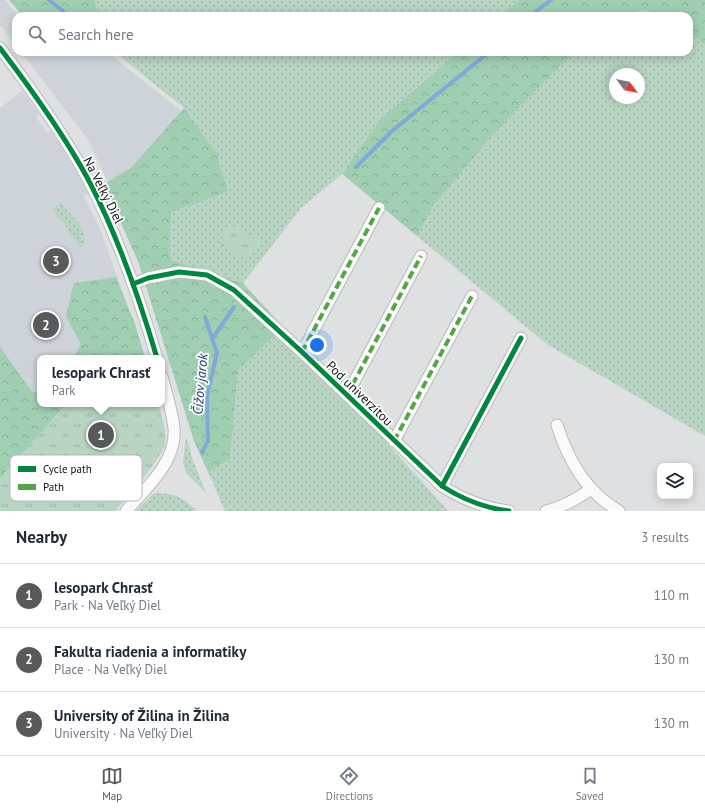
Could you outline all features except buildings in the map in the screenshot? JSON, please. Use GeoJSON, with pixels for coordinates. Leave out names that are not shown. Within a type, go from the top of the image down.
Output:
{"type":"FeatureCollection","features":[{"type":"Feature","properties":{"kind":"street","name":"Na Veľký Diel"},"geometry":{"type":"LineString","coordinates":[[0,48],[55,124],[88,180],[116,238],[133,284],[155,355]]}},
{"type":"Feature","properties":{"kind":"street"},"geometry":{"type":"LineString","coordinates":[[302,352],[379,208]]}},
{"type":"Feature","properties":{"kind":"street","name":"Pod univerzitou"},"geometry":{"type":"LineString","coordinates":[[347,395],[421,256]]}},
{"type":"Feature","properties":{"kind":"street","name":"Pod univerzitou"},"geometry":{"type":"LineString","coordinates":[[133,284],[148,278],[179,272],[207,275],[234,290],[302,352],[442,486],[456,495],[481,505],[509,511]]}},
{"type":"Feature","properties":{"kind":"street","name":"Pod univerzitou"},"geometry":{"type":"LineString","coordinates":[[394,441],[472,296]]}},
{"type":"Feature","properties":{"kind":"street"},"geometry":{"type":"LineString","coordinates":[[442,486],[521,338]]}},
{"type":"Feature","properties":{"kind":"street"},"geometry":{"type":"LineString","coordinates":[[142,493],[160,472],[171,451],[174,429],[171,408],[165,387]]}},
{"type":"Feature","properties":{"kind":"street"},"geometry":{"type":"LineString","coordinates":[[557,426],[578,472],[591,489],[619,511]]}},
{"type":"Feature","properties":{"kind":"street"},"geometry":{"type":"LineString","coordinates":[[546,511],[558,508],[576,500],[591,489]]}},
{"type":"Feature","properties":{"kind":"street"},"geometry":{"type":"LineString","coordinates":[[126,511],[135,501]]}},
{"type":"Feature","properties":{"kind":"shaded area"},"geometry":{"type":"Polygon","coordinates":[[[0,0],[5,0],[15,12],[12,12],[12,40],[0,25],[0,0]]]}},
{"type":"Feature","properties":{"kind":"shaded area"},"geometry":{"type":"Polygon","coordinates":[[[24,56],[112,56],[185,114],[134,165],[110,186],[87,138],[24,56]]]}},
{"type":"Feature","properties":{"kind":"shaded area"},"geometry":{"type":"Polygon","coordinates":[[[22,91],[39,114],[36,117],[48,134],[50,130],[77,172],[89,195],[83,194],[102,234],[134,325],[96,355],[37,355],[37,397],[0,390],[0,108],[22,91]]]}},
{"type":"Feature","properties":{"kind":"green space"},"geometry":{"type":"Polygon","coordinates":[[[9,0],[95,0],[97,9],[94,12],[20,12],[9,0]]]}},
{"type":"Feature","properties":{"kind":"green space"},"geometry":{"type":"Polygon","coordinates":[[[95,0],[519,0],[505,12],[94,12],[97,9],[95,0]]]}},
{"type":"Feature","properties":{"kind":"green space"},"geometry":{"type":"Polygon","coordinates":[[[519,0],[705,0],[705,45],[693,35],[693,12],[651,12],[647,10],[635,12],[505,12],[519,0]]]}},
{"type":"Feature","properties":{"kind":"green space"},"geometry":{"type":"Polygon","coordinates":[[[648,10],[652,12],[636,12],[648,10]]]}},
{"type":"Feature","properties":{"kind":"green space"},"geometry":{"type":"Polygon","coordinates":[[[693,35],[705,45],[705,436],[548,345],[417,236],[434,205],[492,136],[570,56],[693,56],[693,35]]]}},
{"type":"Feature","properties":{"kind":"green space"},"geometry":{"type":"Polygon","coordinates":[[[120,56],[453,56],[380,119],[342,174],[301,208],[243,283],[170,260],[171,212],[228,192],[217,154],[184,108],[120,56]]]}},
{"type":"Feature","properties":{"kind":"green space"},"geometry":{"type":"Polygon","coordinates":[[[453,56],[570,56],[492,136],[434,205],[417,236],[342,174],[380,119],[453,56]]]}},
{"type":"Feature","properties":{"kind":"green space"},"geometry":{"type":"Polygon","coordinates":[[[184,108],[217,154],[228,192],[171,212],[170,260],[243,283],[283,327],[238,370],[230,459],[208,472],[194,441],[139,264],[104,184],[131,168],[184,108]]]}},
{"type":"Feature","properties":{"kind":"green space"},"geometry":{"type":"Polygon","coordinates":[[[60,203],[81,227],[85,238],[85,244],[80,247],[67,229],[65,223],[60,220],[52,209],[60,203]]]}},
{"type":"Feature","properties":{"kind":"green space"},"geometry":{"type":"Polygon","coordinates":[[[231,225],[260,241],[247,261],[219,243],[231,225]]]}},
{"type":"Feature","properties":{"kind":"green space"},"geometry":{"type":"Polygon","coordinates":[[[116,277],[135,324],[144,355],[76,355],[81,344],[66,316],[74,283],[116,277]]]}},
{"type":"Feature","properties":{"kind":"green space"},"geometry":{"type":"Polygon","coordinates":[[[283,327],[448,511],[225,511],[208,472],[230,458],[238,370],[283,327]]]}},
{"type":"Feature","properties":{"kind":"green space"},"geometry":{"type":"Polygon","coordinates":[[[0,347],[33,393],[37,391],[37,407],[159,407],[161,415],[162,435],[119,455],[10,455],[10,501],[21,501],[0,511],[0,347]]]}},
{"type":"Feature","properties":{"kind":"green space"},"geometry":{"type":"Polygon","coordinates":[[[63,407],[159,407],[165,434],[165,444],[158,458],[142,479],[142,455],[21,455],[63,407]]]}},
{"type":"Feature","properties":{"kind":"green space"},"geometry":{"type":"Polygon","coordinates":[[[186,438],[206,493],[186,473],[183,463],[186,438]]]}},
{"type":"Feature","properties":{"kind":"green space"},"geometry":{"type":"Polygon","coordinates":[[[10,467],[10,501],[124,501],[115,511],[0,511],[0,478],[10,467]]]}},
{"type":"Feature","properties":{"kind":"green space"},"geometry":{"type":"Polygon","coordinates":[[[160,493],[185,500],[196,511],[136,511],[153,494],[160,493]]]}},
{"type":"Feature","properties":{"kind":"waterway","name":"Čížov jarok"},"geometry":{"type":"LineString","coordinates":[[49,0],[63,11]]}},
{"type":"Feature","properties":{"kind":"waterway"},"geometry":{"type":"LineString","coordinates":[[535,12],[551,0]]}},
{"type":"Feature","properties":{"kind":"waterway"},"geometry":{"type":"LineString","coordinates":[[356,167],[392,131],[484,56]]}},
{"type":"Feature","properties":{"kind":"waterway"},"geometry":{"type":"LineString","coordinates":[[212,339],[234,307]]}},
{"type":"Feature","properties":{"kind":"waterway","name":"Čížov jarok"},"geometry":{"type":"LineString","coordinates":[[202,452],[208,441],[207,396],[217,353],[205,317]]}},
{"type":"Feature","properties":{"kind":"marked path"},"geometry":{"type":"LineString","coordinates":[[302,352],[379,208]]}},
{"type":"Feature","properties":{"kind":"marked path"},"geometry":{"type":"LineString","coordinates":[[347,395],[421,256]]}},
{"type":"Feature","properties":{"kind":"marked path"},"geometry":{"type":"LineString","coordinates":[[394,441],[472,296]]}},
{"type":"Feature","properties":{"kind":"cycle path"},"geometry":{"type":"LineString","coordinates":[[0,48],[47,112],[88,179],[109,222],[127,267],[156,355]]}},
{"type":"Feature","properties":{"kind":"cycle path"},"geometry":{"type":"LineString","coordinates":[[133,284],[148,278],[179,272],[207,275],[234,290],[302,352],[442,486],[474,502],[491,508],[509,511]]}},
{"type":"Feature","properties":{"kind":"cycle path"},"geometry":{"type":"LineString","coordinates":[[442,486],[521,338]]}},
{"type":"Feature","properties":{"kind":"place","name":"University of Žilina in Žilina"},"geometry":{"type":"Point","coordinates":[56,261]}},
{"type":"Feature","properties":{"kind":"place","name":"Fakulta riadenia a informatiky"},"geometry":{"type":"Point","coordinates":[46,325]}},
{"type":"Feature","properties":{"kind":"place","name":"lesopark Chrasť"},"geometry":{"type":"Point","coordinates":[101,435]}}]}
